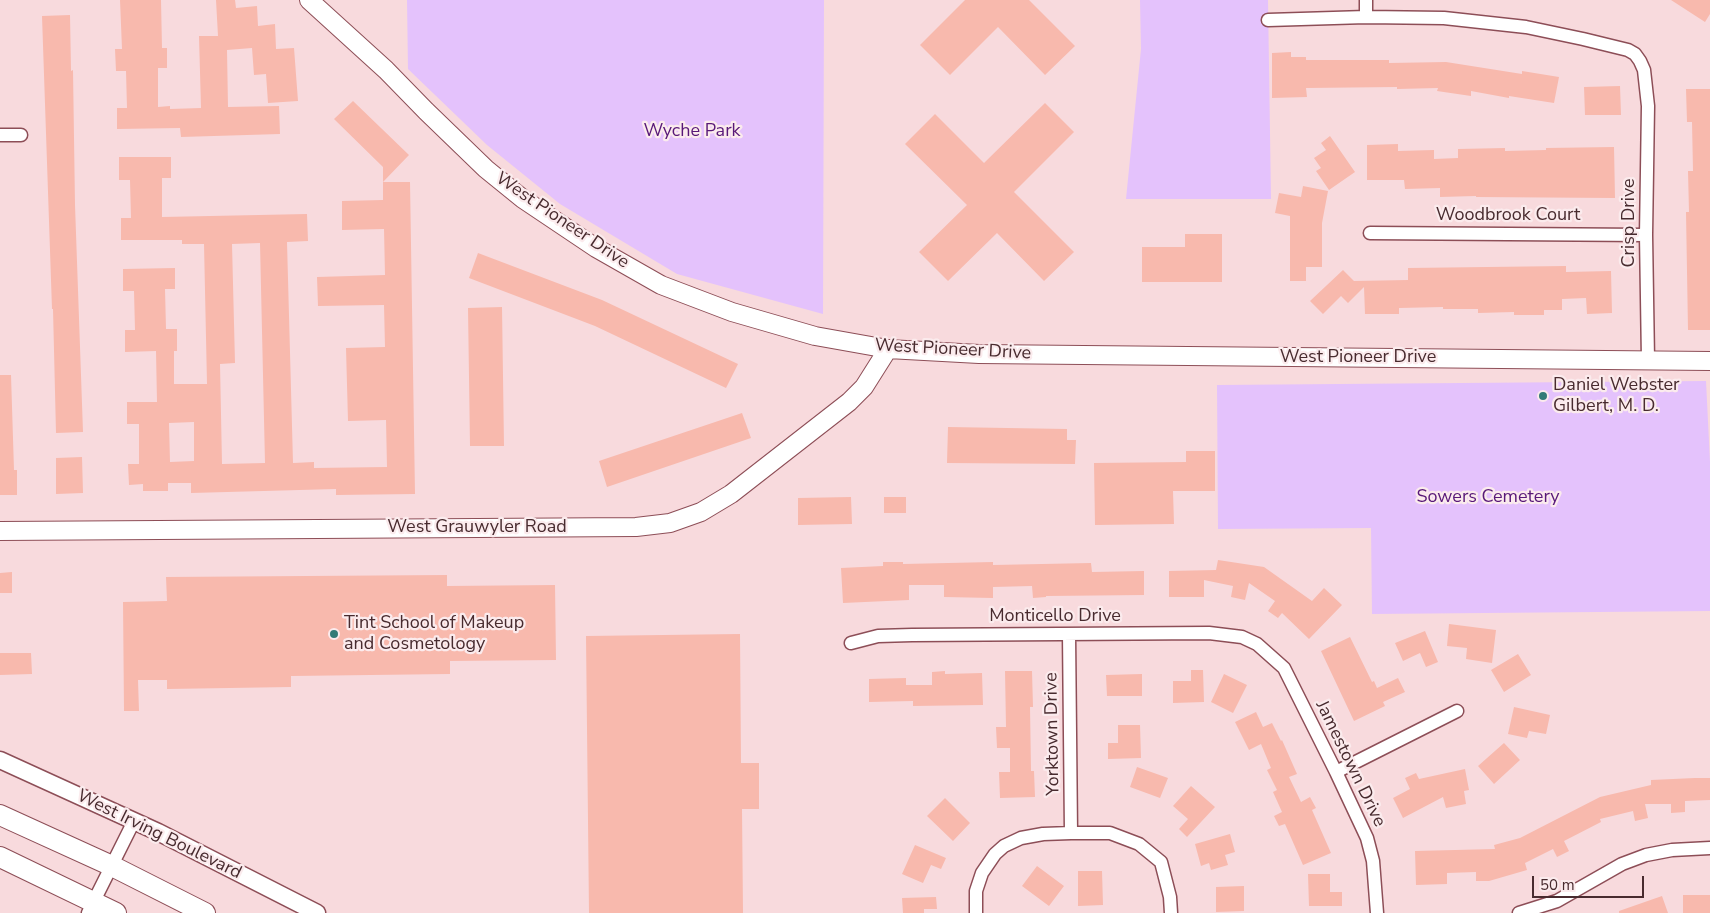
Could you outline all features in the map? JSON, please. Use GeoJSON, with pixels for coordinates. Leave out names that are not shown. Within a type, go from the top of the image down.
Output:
{"type":"FeatureCollection","features":[{"type":"Feature","properties":{"kind":"main road","name":"West Pioneer Drive"},"geometry":{"type":"LineString","coordinates":[[309,0],[386,70],[486,169],[523,199],[604,253],[661,285],[732,312],[815,336],[888,349],[979,354],[1710,361]]}},
{"type":"Feature","properties":{"kind":"main road","name":"West Grauwyler Road"},"geometry":{"type":"LineString","coordinates":[[0,531],[636,527],[670,523],[702,512],[731,494],[849,402],[864,387],[888,349]]}},
{"type":"Feature","properties":{"kind":"main road"},"geometry":{"type":"LineString","coordinates":[[0,815],[112,866],[205,913]]}},
{"type":"Feature","properties":{"kind":"main road"},"geometry":{"type":"LineString","coordinates":[[0,857],[91,907],[116,913]]}},
{"type":"Feature","properties":{"kind":"street"},"geometry":{"type":"LineString","coordinates":[[1366,0],[1366,17]]}},
{"type":"Feature","properties":{"kind":"street","name":"Crisp Drive"},"geometry":{"type":"LineString","coordinates":[[1268,20],[1366,17],[1444,18],[1526,27],[1628,50],[1635,54],[1644,70],[1648,106],[1646,235],[1648,360]]}},
{"type":"Feature","properties":{"kind":"street"},"geometry":{"type":"LineString","coordinates":[[0,136],[20,135]]}},
{"type":"Feature","properties":{"kind":"street","name":"Woodbrook Court"},"geometry":{"type":"LineString","coordinates":[[1370,233],[1646,235]]}},
{"type":"Feature","properties":{"kind":"street","name":"Monticello Drive"},"geometry":{"type":"LineString","coordinates":[[851,643],[878,636],[1209,633],[1242,637],[1257,644]]}},
{"type":"Feature","properties":{"kind":"street","name":"Yorktown Drive"},"geometry":{"type":"LineString","coordinates":[[1069,634],[1071,833]]}},
{"type":"Feature","properties":{"kind":"street","name":"Jamestown Drive"},"geometry":{"type":"LineString","coordinates":[[1257,644],[1284,668],[1367,838],[1373,861],[1377,913]]}},
{"type":"Feature","properties":{"kind":"street"},"geometry":{"type":"LineString","coordinates":[[1336,772],[1457,711]]}},
{"type":"Feature","properties":{"kind":"street","name":"West Irving Boulevard"},"geometry":{"type":"LineString","coordinates":[[0,760],[134,821],[317,913]]}},
{"type":"Feature","properties":{"kind":"street"},"geometry":{"type":"LineString","coordinates":[[91,907],[134,821]]}},
{"type":"Feature","properties":{"kind":"street"},"geometry":{"type":"LineString","coordinates":[[976,913],[976,891],[982,873],[995,854],[1004,846],[1021,838],[1043,834],[1071,833],[1110,833],[1139,844],[1161,862],[1170,897],[1171,913]]}},
{"type":"Feature","properties":{"kind":"street"},"geometry":{"type":"LineString","coordinates":[[1519,913],[1557,901],[1622,864],[1646,855],[1672,850],[1710,848]]}},
{"type":"Feature","properties":{"kind":"green space","name":"Wyche Park"},"geometry":{"type":"Polygon","coordinates":[[[407,0],[824,0],[823,314],[677,274],[560,204],[487,145],[408,69],[407,0]]]}},
{"type":"Feature","properties":{"kind":"green space"},"geometry":{"type":"Polygon","coordinates":[[[1140,0],[1268,0],[1271,199],[1126,199],[1141,49],[1140,0]]]}},
{"type":"Feature","properties":{"kind":"green space","name":"Sowers Cemetery"},"geometry":{"type":"Polygon","coordinates":[[[1706,381],[1710,462],[1710,611],[1372,614],[1371,528],[1218,529],[1217,385],[1706,381]]]}},
{"type":"Feature","properties":{"kind":"building"},"geometry":{"type":"Polygon","coordinates":[[[120,0],[161,0],[162,48],[167,48],[167,68],[158,68],[158,107],[170,106],[170,109],[201,108],[199,36],[218,36],[216,0],[235,0],[236,8],[257,6],[258,26],[275,24],[276,49],[294,48],[298,101],[268,103],[266,74],[254,75],[252,48],[227,50],[228,107],[279,106],[280,134],[181,137],[180,128],[117,129],[117,108],[127,108],[126,71],[116,71],[115,49],[122,49],[120,0]]]}},
{"type":"Feature","properties":{"kind":"building"},"geometry":{"type":"Polygon","coordinates":[[[965,0],[1029,0],[1075,46],[1045,75],[998,27],[950,75],[920,45],[965,0]]]}},
{"type":"Feature","properties":{"kind":"building"},"geometry":{"type":"Polygon","coordinates":[[[1671,0],[1710,0],[1710,14],[1705,22],[1671,0]]]}},
{"type":"Feature","properties":{"kind":"building"},"geometry":{"type":"Polygon","coordinates":[[[70,15],[83,432],[56,433],[42,16],[70,15]]]}},
{"type":"Feature","properties":{"kind":"building"},"geometry":{"type":"Polygon","coordinates":[[[1291,52],[1291,57],[1306,57],[1306,60],[1389,60],[1389,63],[1446,62],[1522,74],[1522,71],[1559,77],[1554,103],[1471,91],[1471,96],[1437,91],[1438,88],[1397,89],[1397,87],[1306,88],[1307,97],[1272,98],[1272,53],[1291,52]]]}},
{"type":"Feature","properties":{"kind":"building"},"geometry":{"type":"Polygon","coordinates":[[[1620,86],[1621,115],[1585,115],[1584,87],[1620,86]]]}},
{"type":"Feature","properties":{"kind":"building"},"geometry":{"type":"Polygon","coordinates":[[[1686,89],[1710,89],[1710,330],[1688,330],[1686,212],[1689,212],[1688,171],[1693,171],[1692,122],[1687,122],[1686,89]]]}},
{"type":"Feature","properties":{"kind":"building"},"geometry":{"type":"Polygon","coordinates":[[[353,101],[409,155],[383,182],[383,167],[334,119],[353,101]]]}},
{"type":"Feature","properties":{"kind":"building"},"geometry":{"type":"Polygon","coordinates":[[[1045,103],[1074,132],[1014,192],[1074,252],[1044,281],[997,233],[948,281],[919,252],[967,205],[905,144],[935,114],[984,163],[1045,103]]]}},
{"type":"Feature","properties":{"kind":"building"},"geometry":{"type":"Polygon","coordinates":[[[1330,136],[1355,172],[1329,190],[1316,171],[1321,168],[1314,158],[1326,150],[1321,143],[1330,136]]]}},
{"type":"Feature","properties":{"kind":"building"},"geometry":{"type":"Polygon","coordinates":[[[1398,144],[1398,151],[1434,150],[1434,159],[1458,158],[1458,149],[1505,148],[1505,151],[1614,147],[1615,198],[1440,197],[1440,188],[1405,189],[1404,180],[1367,180],[1367,145],[1398,144]]]}},
{"type":"Feature","properties":{"kind":"building"},"geometry":{"type":"Polygon","coordinates":[[[119,157],[171,157],[171,178],[162,178],[162,217],[307,214],[308,241],[287,242],[293,463],[314,462],[314,468],[387,467],[386,420],[348,421],[346,348],[385,347],[384,305],[318,306],[317,277],[385,275],[384,229],[342,230],[342,201],[383,200],[383,182],[410,182],[415,494],[336,495],[336,489],[191,493],[191,483],[168,483],[168,491],[143,491],[143,484],[129,485],[128,464],[139,464],[139,424],[127,424],[127,402],[157,402],[156,351],[125,352],[125,330],[135,330],[134,291],[123,291],[123,269],[175,268],[175,289],[165,289],[166,329],[177,329],[177,351],[174,351],[174,384],[207,384],[204,244],[182,244],[182,240],[121,240],[121,218],[131,218],[130,180],[119,180],[119,157]],[[260,243],[232,244],[235,363],[220,364],[222,464],[265,463],[260,243]],[[194,422],[169,423],[170,462],[194,461],[194,422]]]}},
{"type":"Feature","properties":{"kind":"building"},"geometry":{"type":"Polygon","coordinates":[[[1303,186],[1328,191],[1322,223],[1322,267],[1306,267],[1306,281],[1290,281],[1290,216],[1275,213],[1279,193],[1301,197],[1303,186]]]}},
{"type":"Feature","properties":{"kind":"building"},"geometry":{"type":"Polygon","coordinates":[[[1185,234],[1222,234],[1222,282],[1142,282],[1142,247],[1185,247],[1185,234]]]}},
{"type":"Feature","properties":{"kind":"building"},"geometry":{"type":"Polygon","coordinates":[[[478,253],[602,300],[738,364],[726,388],[595,326],[469,278],[478,253]]]}},
{"type":"Feature","properties":{"kind":"building"},"geometry":{"type":"Polygon","coordinates":[[[1566,266],[1566,272],[1611,271],[1612,313],[1587,314],[1586,298],[1562,299],[1562,310],[1544,310],[1544,315],[1514,315],[1514,312],[1478,313],[1478,309],[1443,309],[1443,307],[1399,308],[1399,314],[1365,314],[1364,287],[1348,303],[1341,296],[1323,314],[1310,301],[1343,270],[1354,281],[1408,280],[1408,268],[1566,266]]]}},
{"type":"Feature","properties":{"kind":"building"},"geometry":{"type":"Polygon","coordinates":[[[502,307],[504,446],[470,446],[468,308],[502,307]]]}},
{"type":"Feature","properties":{"kind":"building"},"geometry":{"type":"Polygon","coordinates":[[[0,375],[11,375],[14,470],[17,470],[17,495],[0,495],[0,375]]]}},
{"type":"Feature","properties":{"kind":"building"},"geometry":{"type":"Polygon","coordinates":[[[742,413],[751,438],[607,487],[599,461],[742,413]]]}},
{"type":"Feature","properties":{"kind":"building"},"geometry":{"type":"Polygon","coordinates":[[[948,427],[1067,429],[1067,440],[1076,440],[1075,464],[947,463],[948,427]]]}},
{"type":"Feature","properties":{"kind":"building"},"geometry":{"type":"Polygon","coordinates":[[[1186,451],[1215,451],[1215,491],[1173,491],[1174,524],[1095,525],[1094,463],[1186,462],[1186,451]]]}},
{"type":"Feature","properties":{"kind":"building"},"geometry":{"type":"Polygon","coordinates":[[[82,457],[83,493],[56,494],[56,458],[82,457]]]}},
{"type":"Feature","properties":{"kind":"building"},"geometry":{"type":"Polygon","coordinates":[[[851,497],[852,524],[798,525],[798,498],[851,497]]]}},
{"type":"Feature","properties":{"kind":"building"},"geometry":{"type":"Polygon","coordinates":[[[884,497],[906,497],[906,513],[884,513],[884,497]]]}},
{"type":"Feature","properties":{"kind":"building"},"geometry":{"type":"Polygon","coordinates":[[[1218,560],[1264,567],[1312,601],[1324,588],[1342,605],[1309,639],[1282,613],[1278,618],[1268,611],[1275,601],[1249,583],[1245,600],[1231,597],[1233,586],[1204,580],[1204,597],[1169,597],[1169,571],[1216,570],[1218,560]]]}},
{"type":"Feature","properties":{"kind":"building"},"geometry":{"type":"Polygon","coordinates":[[[883,562],[903,562],[903,564],[993,562],[993,565],[1091,563],[1092,572],[1144,571],[1144,595],[1046,596],[1033,598],[1032,586],[993,587],[993,598],[944,597],[944,585],[909,585],[909,600],[843,603],[841,568],[883,566],[883,562]]]}},
{"type":"Feature","properties":{"kind":"building"},"geometry":{"type":"Polygon","coordinates":[[[12,572],[12,593],[0,593],[0,573],[12,572]]]}},
{"type":"Feature","properties":{"kind":"building"},"geometry":{"type":"Polygon","coordinates":[[[447,575],[447,586],[555,585],[556,660],[450,661],[450,674],[291,676],[291,687],[167,689],[167,680],[138,680],[139,711],[124,711],[123,602],[167,601],[166,577],[447,575]]]}},
{"type":"Feature","properties":{"kind":"building"},"geometry":{"type":"Polygon","coordinates":[[[1449,624],[1496,630],[1492,663],[1466,659],[1467,648],[1447,646],[1449,624]]]}},
{"type":"Feature","properties":{"kind":"building"},"geometry":{"type":"Polygon","coordinates":[[[1425,631],[1438,662],[1426,667],[1420,653],[1403,661],[1395,643],[1425,631]]]}},
{"type":"Feature","properties":{"kind":"building"},"geometry":{"type":"Polygon","coordinates":[[[740,634],[741,763],[759,763],[759,809],[742,809],[743,913],[589,913],[586,636],[740,634]]]}},
{"type":"Feature","properties":{"kind":"building"},"geometry":{"type":"Polygon","coordinates":[[[1350,637],[1372,682],[1374,681],[1377,688],[1398,678],[1405,692],[1383,702],[1385,706],[1354,721],[1321,651],[1350,637]]]}},
{"type":"Feature","properties":{"kind":"building"},"geometry":{"type":"Polygon","coordinates":[[[0,653],[31,653],[32,674],[0,675],[0,653]]]}},
{"type":"Feature","properties":{"kind":"building"},"geometry":{"type":"Polygon","coordinates":[[[1518,654],[1531,675],[1504,692],[1491,670],[1518,654]]]}},
{"type":"Feature","properties":{"kind":"building"},"geometry":{"type":"Polygon","coordinates":[[[1191,670],[1203,670],[1204,702],[1173,703],[1173,681],[1191,681],[1191,670]]]}},
{"type":"Feature","properties":{"kind":"building"},"geometry":{"type":"Polygon","coordinates":[[[945,671],[945,674],[982,673],[983,705],[913,706],[913,701],[869,702],[869,679],[906,678],[906,685],[932,685],[932,672],[945,671]]]}},
{"type":"Feature","properties":{"kind":"building"},"geometry":{"type":"Polygon","coordinates":[[[1005,671],[1032,671],[1033,707],[1030,707],[1031,771],[1034,771],[1035,797],[1000,798],[999,772],[1010,772],[1010,748],[997,748],[996,727],[1006,727],[1005,671]]]}},
{"type":"Feature","properties":{"kind":"building"},"geometry":{"type":"Polygon","coordinates":[[[1142,674],[1142,696],[1107,696],[1106,675],[1142,674]]]}},
{"type":"Feature","properties":{"kind":"building"},"geometry":{"type":"Polygon","coordinates":[[[1224,674],[1247,685],[1233,713],[1211,702],[1224,674]]]}},
{"type":"Feature","properties":{"kind":"building"},"geometry":{"type":"Polygon","coordinates":[[[1514,707],[1550,715],[1546,734],[1529,731],[1527,738],[1508,734],[1514,707]]]}},
{"type":"Feature","properties":{"kind":"building"},"geometry":{"type":"Polygon","coordinates":[[[1256,712],[1263,727],[1272,723],[1282,740],[1297,774],[1289,777],[1301,802],[1310,797],[1316,808],[1312,810],[1331,853],[1303,865],[1285,824],[1279,826],[1274,816],[1282,812],[1273,792],[1277,790],[1267,770],[1271,768],[1261,744],[1249,750],[1235,722],[1256,712]]]}},
{"type":"Feature","properties":{"kind":"building"},"geometry":{"type":"Polygon","coordinates":[[[1118,725],[1140,725],[1141,758],[1108,759],[1108,743],[1118,743],[1118,725]]]}},
{"type":"Feature","properties":{"kind":"building"},"geometry":{"type":"Polygon","coordinates":[[[1504,743],[1520,760],[1494,784],[1478,766],[1504,743]]]}},
{"type":"Feature","properties":{"kind":"building"},"geometry":{"type":"Polygon","coordinates":[[[1137,767],[1168,778],[1160,798],[1130,787],[1137,767]]]}},
{"type":"Feature","properties":{"kind":"building"},"geometry":{"type":"Polygon","coordinates":[[[1465,769],[1469,790],[1464,791],[1466,804],[1446,808],[1443,797],[1403,818],[1393,798],[1410,789],[1405,778],[1416,773],[1419,779],[1465,769]]]}},
{"type":"Feature","properties":{"kind":"building"},"geometry":{"type":"Polygon","coordinates":[[[1710,778],[1710,800],[1685,801],[1685,812],[1671,813],[1671,804],[1645,804],[1648,818],[1635,821],[1633,811],[1600,819],[1601,822],[1564,841],[1569,851],[1557,857],[1553,849],[1525,863],[1527,870],[1489,881],[1476,881],[1476,872],[1447,873],[1447,884],[1416,885],[1415,851],[1495,849],[1494,845],[1520,838],[1600,797],[1651,785],[1651,780],[1710,778]]]}},
{"type":"Feature","properties":{"kind":"building"},"geometry":{"type":"Polygon","coordinates":[[[1191,786],[1215,807],[1187,837],[1179,829],[1188,819],[1173,806],[1191,786]]]}},
{"type":"Feature","properties":{"kind":"building"},"geometry":{"type":"Polygon","coordinates":[[[945,798],[970,823],[953,841],[927,816],[945,798]]]}},
{"type":"Feature","properties":{"kind":"building"},"geometry":{"type":"Polygon","coordinates":[[[1230,834],[1235,852],[1225,855],[1228,865],[1211,870],[1209,863],[1201,866],[1195,844],[1230,834]]]}},
{"type":"Feature","properties":{"kind":"building"},"geometry":{"type":"Polygon","coordinates":[[[915,845],[946,858],[941,869],[931,865],[923,883],[902,874],[915,845]]]}},
{"type":"Feature","properties":{"kind":"building"},"geometry":{"type":"Polygon","coordinates":[[[1037,866],[1064,886],[1049,906],[1022,886],[1037,866]]]}},
{"type":"Feature","properties":{"kind":"building"},"geometry":{"type":"Polygon","coordinates":[[[1078,871],[1102,871],[1103,905],[1078,906],[1078,871]]]}},
{"type":"Feature","properties":{"kind":"building"},"geometry":{"type":"Polygon","coordinates":[[[1308,874],[1330,874],[1330,892],[1342,892],[1342,906],[1309,906],[1308,874]]]}},
{"type":"Feature","properties":{"kind":"building"},"geometry":{"type":"Polygon","coordinates":[[[1244,886],[1244,911],[1216,912],[1216,887],[1244,886]]]}},
{"type":"Feature","properties":{"kind":"building"},"geometry":{"type":"Polygon","coordinates":[[[1683,895],[1710,895],[1710,913],[1683,913],[1683,895]]]}},
{"type":"Feature","properties":{"kind":"building"},"geometry":{"type":"Polygon","coordinates":[[[1662,896],[1668,913],[1619,913],[1619,911],[1662,896]]]}},
{"type":"Feature","properties":{"kind":"building"},"geometry":{"type":"Polygon","coordinates":[[[936,897],[937,909],[924,909],[924,913],[903,913],[902,898],[936,897]]]}},
{"type":"Feature","properties":{"kind":"place","name":"Daniel Webster Gilbert, M. D."},"geometry":{"type":"Point","coordinates":[1543,396]}},
{"type":"Feature","properties":{"kind":"place","name":"Tint School of Makeup and Cosmetology"},"geometry":{"type":"Point","coordinates":[334,634]}}]}
